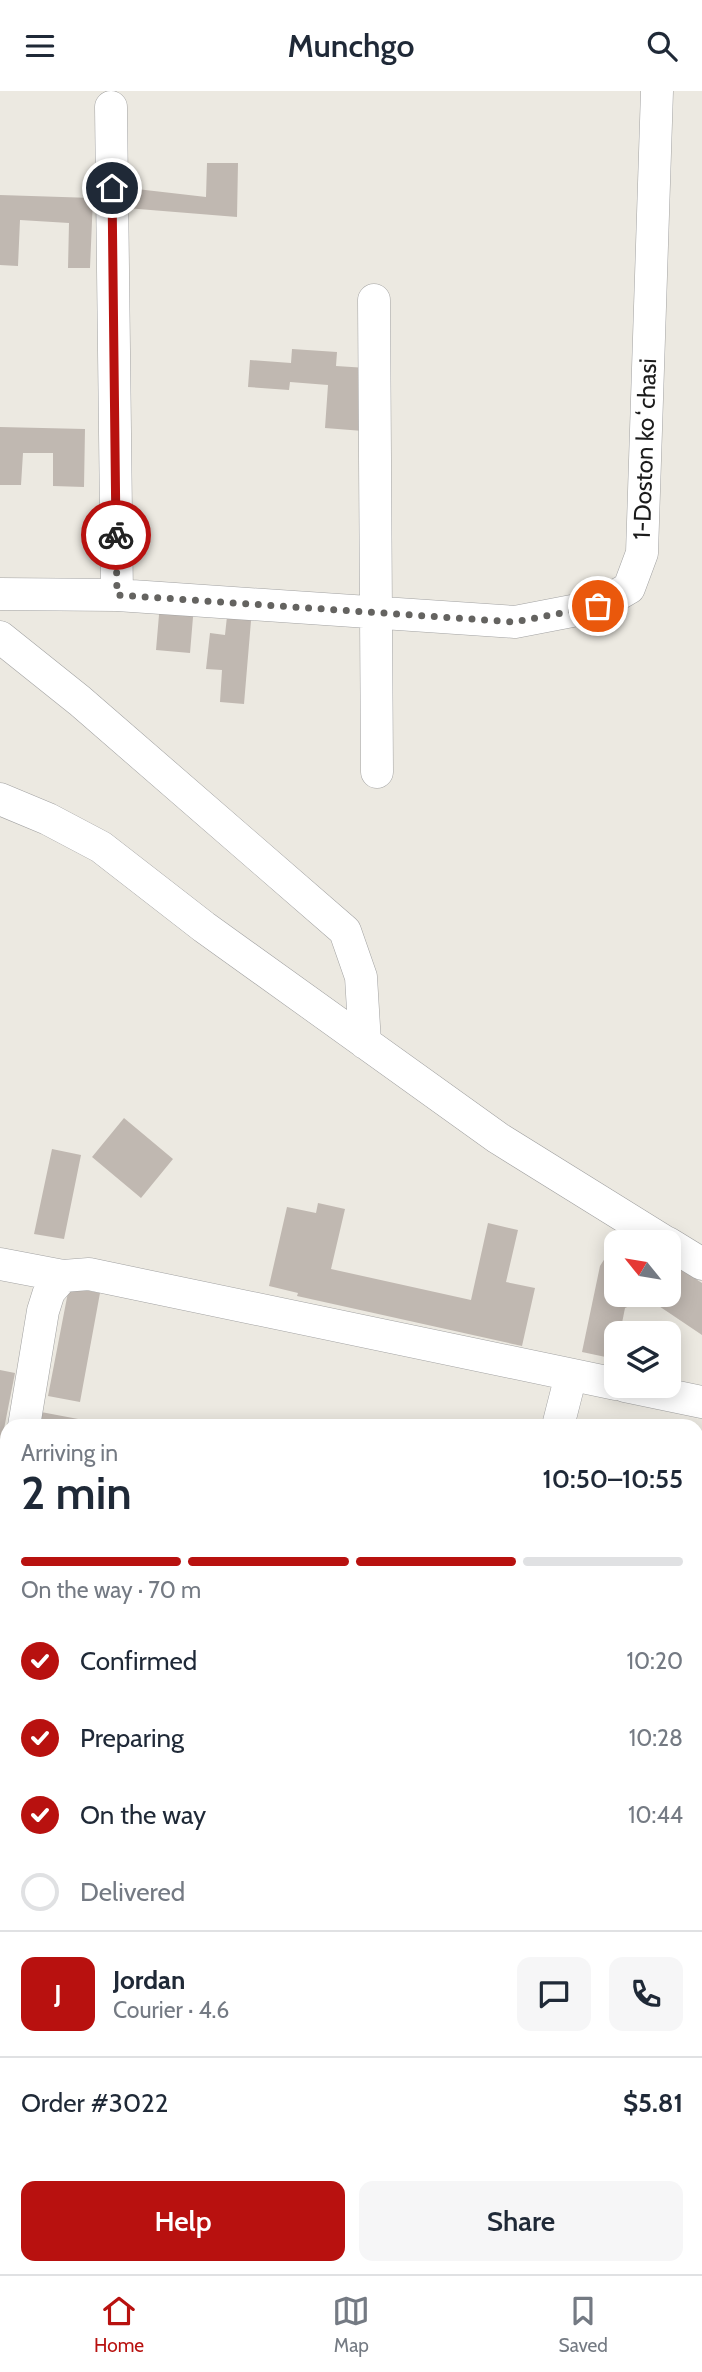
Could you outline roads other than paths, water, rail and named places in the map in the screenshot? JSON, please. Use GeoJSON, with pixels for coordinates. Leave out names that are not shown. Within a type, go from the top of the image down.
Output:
{"type":"FeatureCollection","features":[{"type":"Feature","properties":{"kind":"street","name":"1-Doston koʻchasi"},"geometry":{"type":"LineString","coordinates":[[0,594],[117,595],[515,622],[598,606],[629,588],[642,553],[657,91]]}},
{"type":"Feature","properties":{"kind":"street"},"geometry":{"type":"LineString","coordinates":[[111,107],[117,595]]}},
{"type":"Feature","properties":{"kind":"street"},"geometry":{"type":"LineString","coordinates":[[374,300],[377,772]]}},
{"type":"Feature","properties":{"kind":"street"},"geometry":{"type":"LineString","coordinates":[[0,637],[80,701],[345,931],[361,977],[365,1043]]}},
{"type":"Feature","properties":{"kind":"street"},"geometry":{"type":"LineString","coordinates":[[0,799],[48,819],[101,847],[204,927],[498,1138],[647,1230]]}},
{"type":"Feature","properties":{"kind":"street"},"geometry":{"type":"LineString","coordinates":[[681,1251],[702,1264]]}},
{"type":"Feature","properties":{"kind":"street"},"geometry":{"type":"LineString","coordinates":[[0,1264],[63,1276],[89,1275],[604,1382]]}},
{"type":"Feature","properties":{"kind":"street"},"geometry":{"type":"LineString","coordinates":[[25,1419],[43,1311],[49,1292],[63,1276]]}},
{"type":"Feature","properties":{"kind":"street"},"geometry":{"type":"LineString","coordinates":[[560,1419],[571,1375]]}},
{"type":"Feature","properties":{"kind":"street"},"geometry":{"type":"LineString","coordinates":[[681,1398],[702,1402]]}}]}
